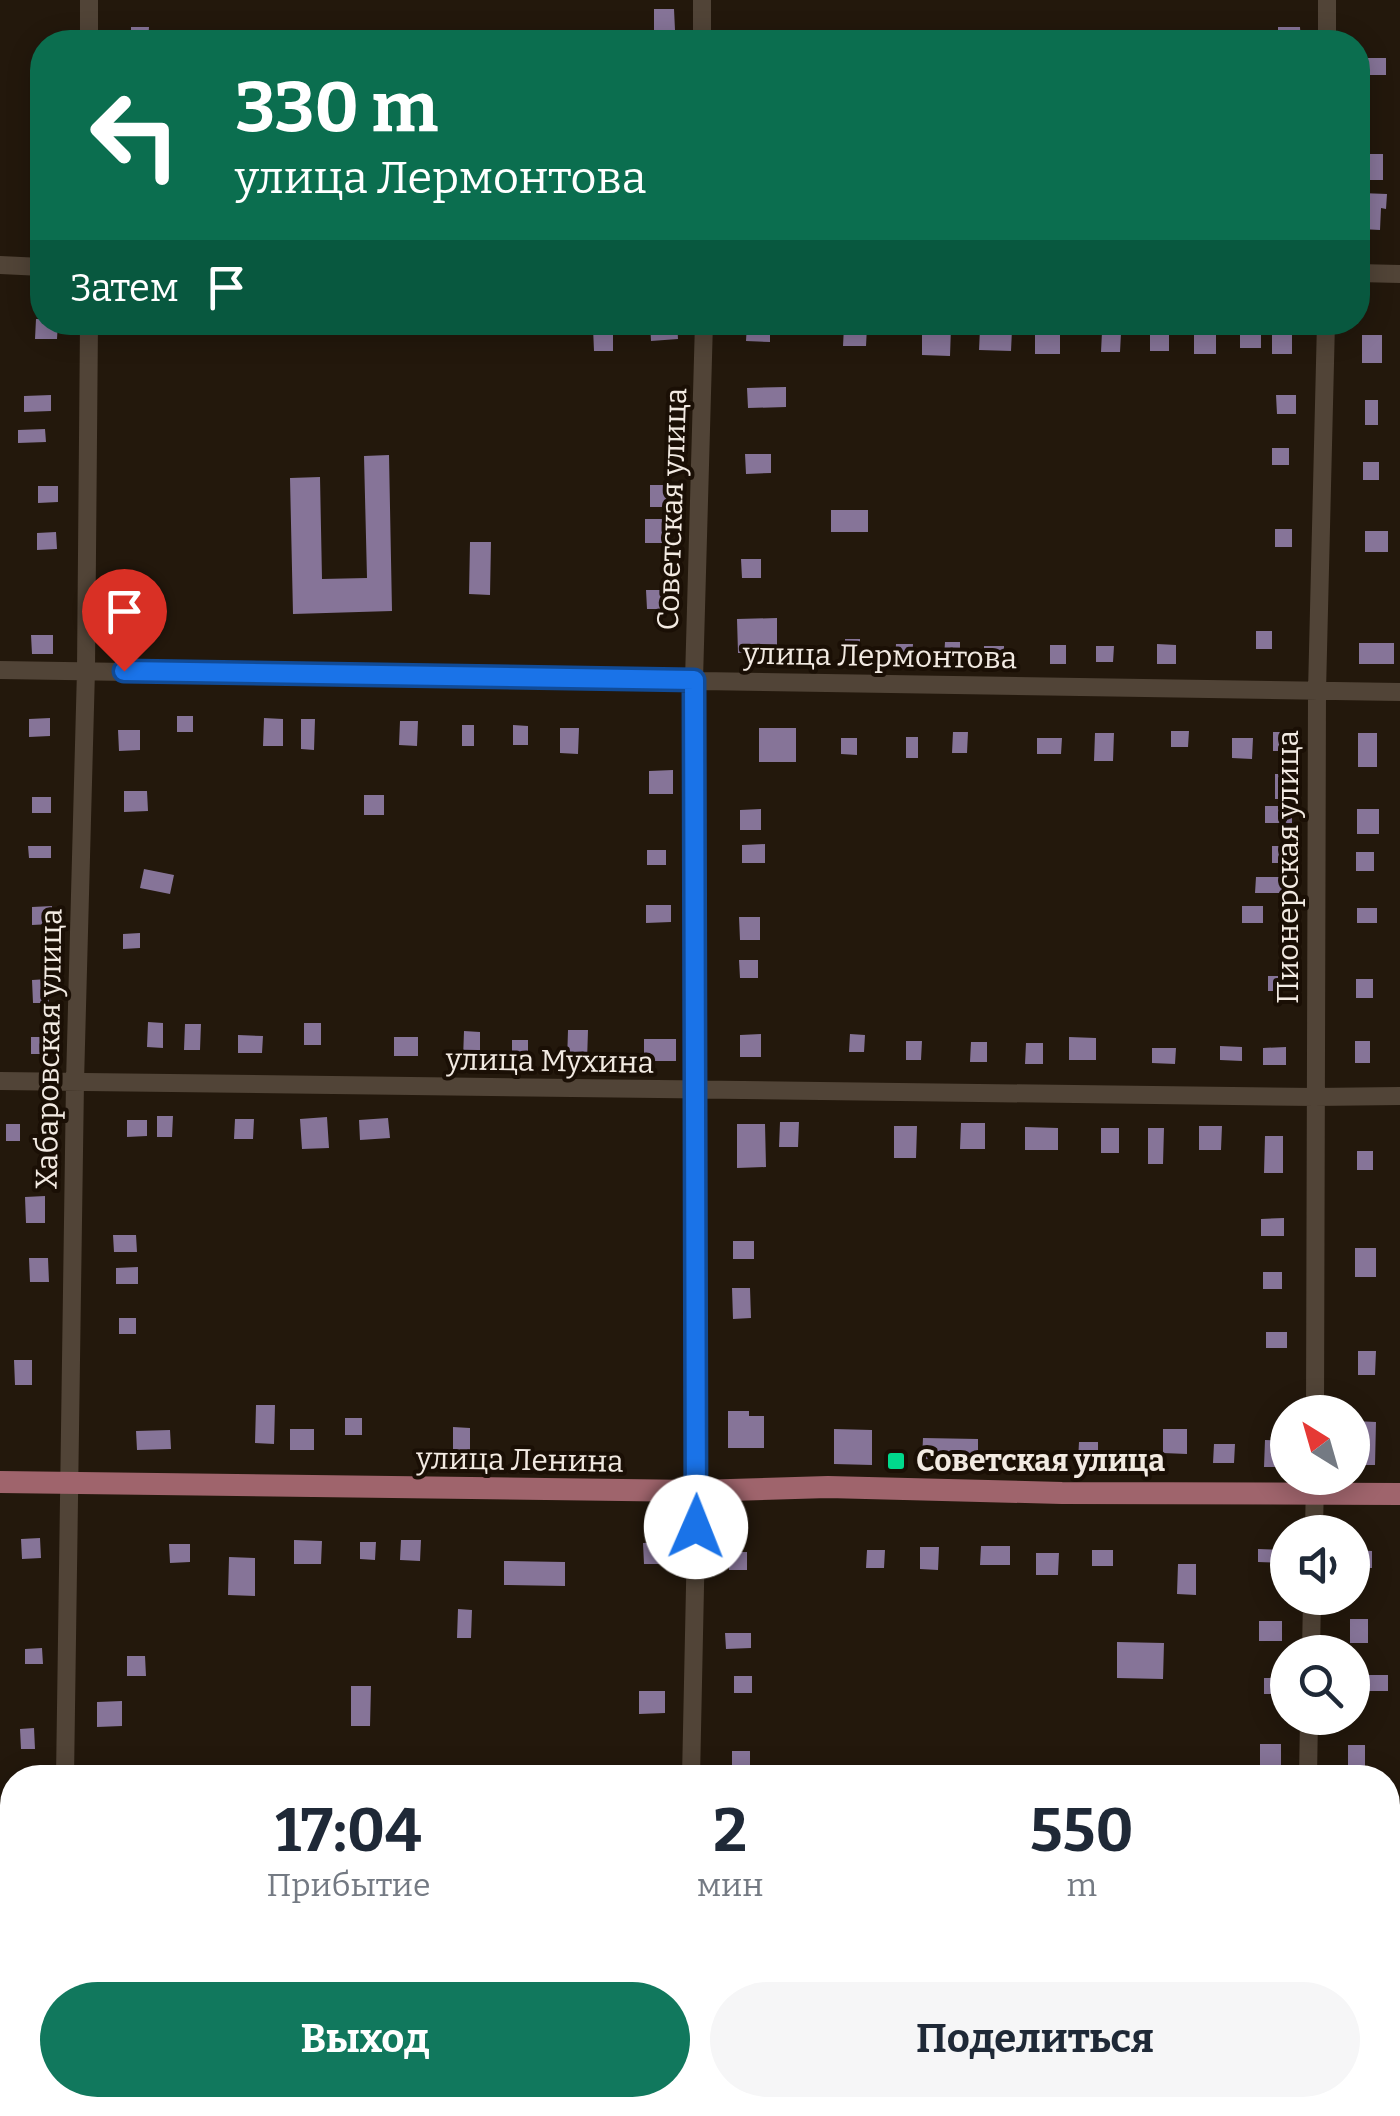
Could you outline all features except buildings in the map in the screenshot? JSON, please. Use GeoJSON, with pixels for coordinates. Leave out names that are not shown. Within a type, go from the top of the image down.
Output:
{"type":"FeatureCollection","features":[{"type":"Feature","properties":{"kind":"main road","name":"улица Ленина"},"geometry":{"type":"LineString","coordinates":[[0,1482],[698,1491],[828,1487],[1062,1493],[1270,1487]]}},
{"type":"Feature","properties":{"kind":"main road","name":"улица Ленина"},"geometry":{"type":"LineString","coordinates":[[1370,1491],[1400,1494]]}},
{"type":"Feature","properties":{"kind":"street"},"geometry":{"type":"LineString","coordinates":[[89,0],[89,30]]}},
{"type":"Feature","properties":{"kind":"street"},"geometry":{"type":"LineString","coordinates":[[702,0],[702,30]]}},
{"type":"Feature","properties":{"kind":"street"},"geometry":{"type":"LineString","coordinates":[[1327,0],[1327,30]]}},
{"type":"Feature","properties":{"kind":"street"},"geometry":{"type":"LineString","coordinates":[[0,265],[30,266]]}},
{"type":"Feature","properties":{"kind":"street"},"geometry":{"type":"LineString","coordinates":[[1370,274],[1400,274]]}},
{"type":"Feature","properties":{"kind":"street","name":"Хабаровская улица"},"geometry":{"type":"LineString","coordinates":[[65,1765],[90,335]]}},
{"type":"Feature","properties":{"kind":"street","name":"Советская улица"},"geometry":{"type":"LineString","coordinates":[[690,1765],[698,1491],[694,680],[704,335]]}},
{"type":"Feature","properties":{"kind":"street","name":"Пионерская улица"},"geometry":{"type":"LineString","coordinates":[[1315,1395],[1317,692],[1326,335]]}},
{"type":"Feature","properties":{"kind":"street","name":"улица Лермонтова"},"geometry":{"type":"LineString","coordinates":[[0,670],[1400,692]]}},
{"type":"Feature","properties":{"kind":"street","name":"улица Мухина"},"geometry":{"type":"LineString","coordinates":[[0,1082],[1400,1096]]}},
{"type":"Feature","properties":{"kind":"street"},"geometry":{"type":"LineString","coordinates":[[1308,1765],[1309,1735]]}},
{"type":"Feature","properties":{"kind":"place","name":"Советская улица"},"geometry":{"type":"Point","coordinates":[896,1461]}},
{"type":"Feature","properties":{"kind":"route"},"geometry":{"type":"LineString","coordinates":[[124,671],[694,680],[696,1527]]}}]}
